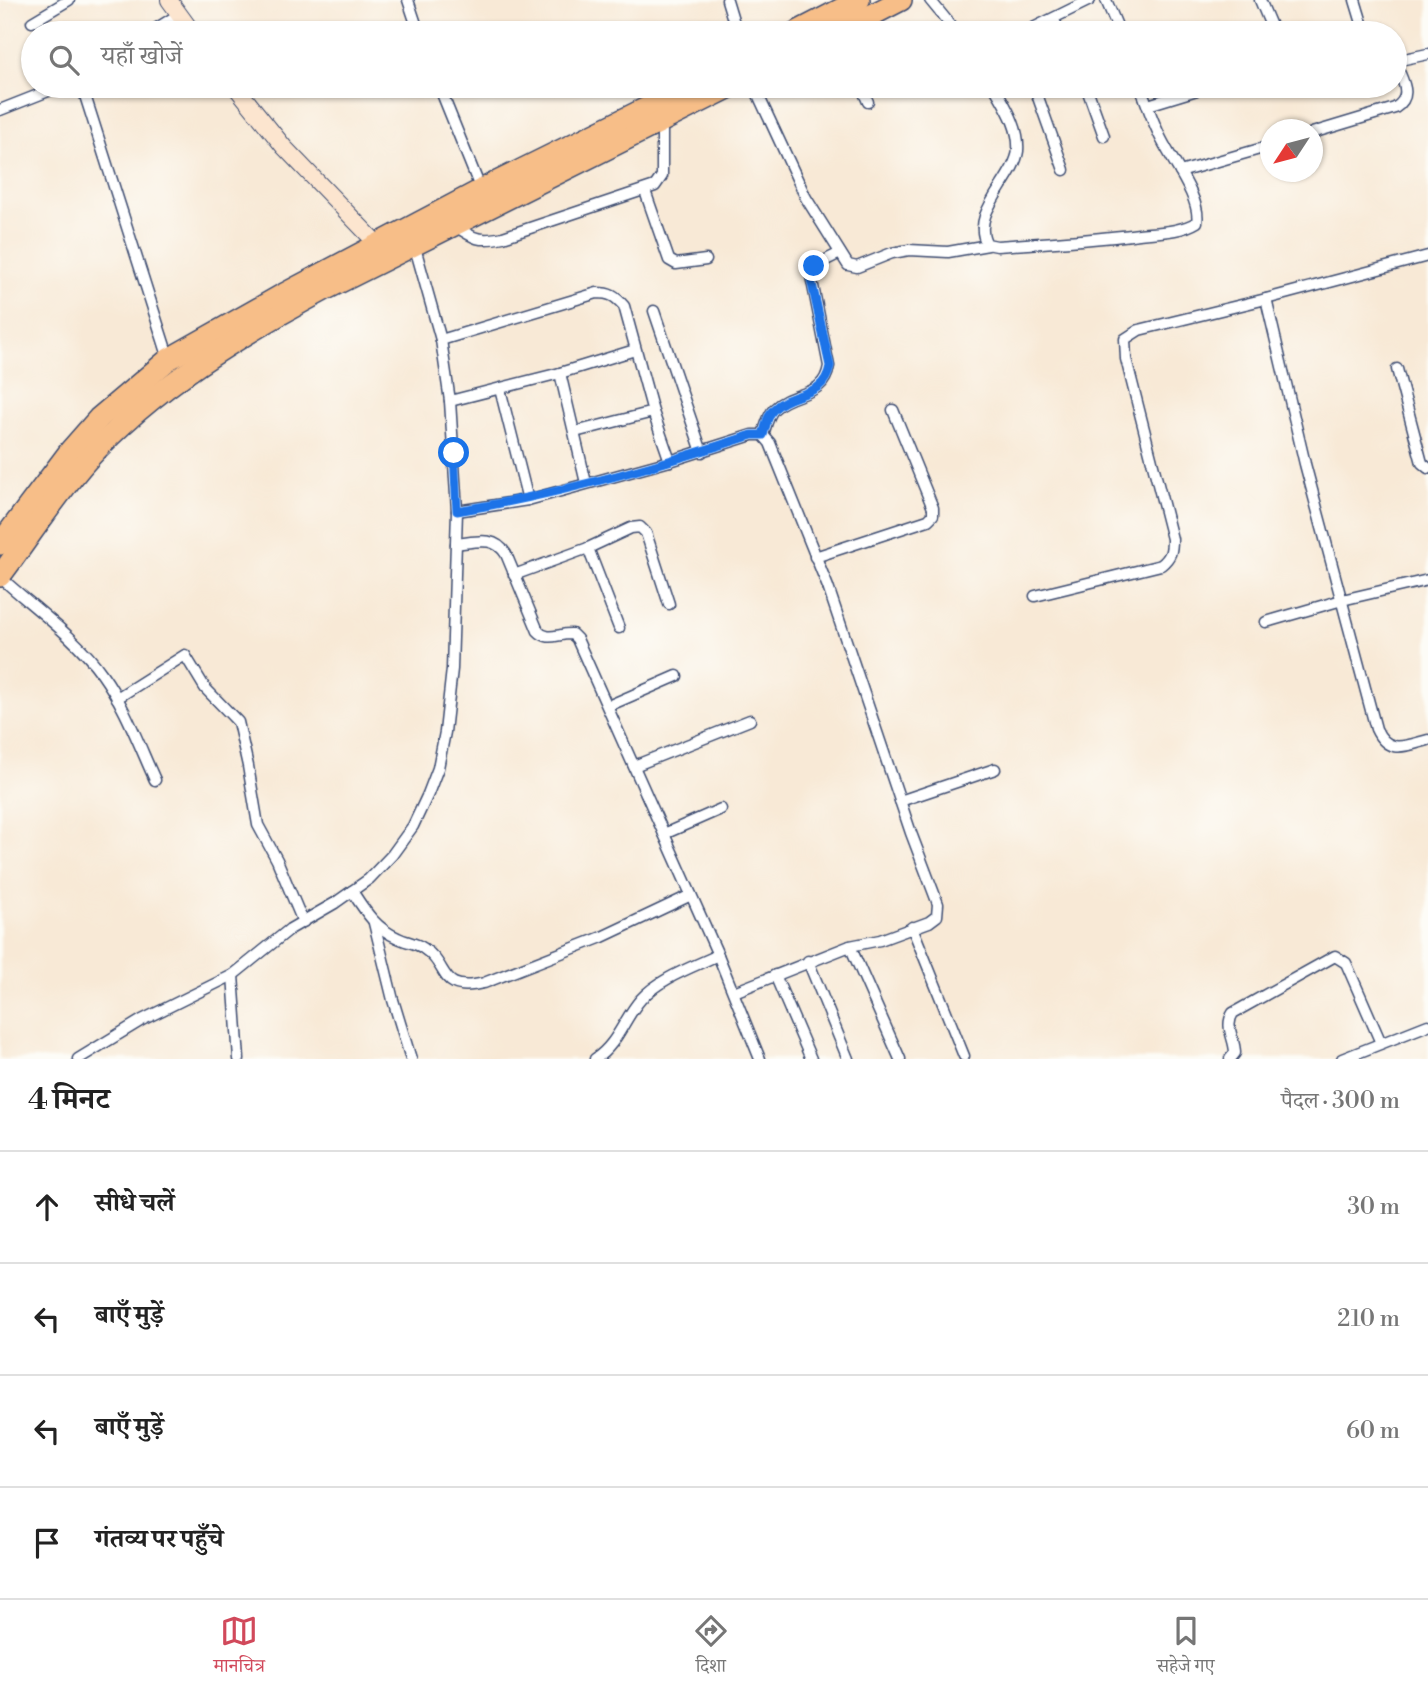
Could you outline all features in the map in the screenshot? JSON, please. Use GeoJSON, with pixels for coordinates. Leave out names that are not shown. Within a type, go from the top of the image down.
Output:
{"type":"FeatureCollection","features":[{"type":"Feature","properties":{"kind":"highway"},"geometry":{"type":"LineString","coordinates":[[818,21],[859,0]]}},
{"type":"Feature","properties":{"kind":"highway"},"geometry":{"type":"LineString","coordinates":[[860,21],[901,0]]}},
{"type":"Feature","properties":{"kind":"highway"},"geometry":{"type":"LineString","coordinates":[[0,577],[86,462],[139,410],[218,353],[481,190],[667,98]]}},
{"type":"Feature","properties":{"kind":"highway"},"geometry":{"type":"LineString","coordinates":[[0,544],[70,451],[99,418],[169,359],[284,294],[384,251],[414,244],[708,98]]}},
{"type":"Feature","properties":{"kind":"street"},"geometry":{"type":"LineString","coordinates":[[34,21],[69,0]]}},
{"type":"Feature","properties":{"kind":"street"},"geometry":{"type":"LineString","coordinates":[[169,0],[183,21]]}},
{"type":"Feature","properties":{"kind":"street"},"geometry":{"type":"LineString","coordinates":[[408,0],[415,21]]}},
{"type":"Feature","properties":{"kind":"street"},"geometry":{"type":"LineString","coordinates":[[727,0],[733,21]]}},
{"type":"Feature","properties":{"kind":"street"},"geometry":{"type":"LineString","coordinates":[[930,0],[947,21]]}},
{"type":"Feature","properties":{"kind":"street"},"geometry":{"type":"LineString","coordinates":[[1049,21],[1090,0]]}},
{"type":"Feature","properties":{"kind":"street"},"geometry":{"type":"LineString","coordinates":[[1106,0],[1115,21]]}},
{"type":"Feature","properties":{"kind":"street"},"geometry":{"type":"LineString","coordinates":[[1260,0],[1269,21]]}},
{"type":"Feature","properties":{"kind":"street"},"geometry":{"type":"LineString","coordinates":[[1355,0],[1361,21]]}},
{"type":"Feature","properties":{"kind":"street"},"geometry":{"type":"LineString","coordinates":[[168,21],[178,15]]}},
{"type":"Feature","properties":{"kind":"street"},"geometry":{"type":"LineString","coordinates":[[1407,60],[1427,57]]}},
{"type":"Feature","properties":{"kind":"street"},"geometry":{"type":"LineString","coordinates":[[0,110],[30,98]]}},
{"type":"Feature","properties":{"kind":"street"},"geometry":{"type":"LineString","coordinates":[[86,98],[169,359]]}},
{"type":"Feature","properties":{"kind":"street"},"geometry":{"type":"LineString","coordinates":[[245,98],[284,147],[384,251]]}},
{"type":"Feature","properties":{"kind":"street"},"geometry":{"type":"LineString","coordinates":[[444,98],[481,190]]}},
{"type":"Feature","properties":{"kind":"street"},"geometry":{"type":"LineString","coordinates":[[760,98],[806,198],[848,265],[857,267],[892,253],[909,250],[948,252],[988,244],[998,246],[1094,240],[1191,226],[1197,222],[1198,212],[1180,172],[1158,134],[1145,98]]}},
{"type":"Feature","properties":{"kind":"street"},"geometry":{"type":"LineString","coordinates":[[866,98],[868,102]]}},
{"type":"Feature","properties":{"kind":"street"},"geometry":{"type":"LineString","coordinates":[[988,244],[982,234],[985,214],[1015,161],[1018,150],[1012,118],[1001,98]]}},
{"type":"Feature","properties":{"kind":"street"},"geometry":{"type":"LineString","coordinates":[[1038,98],[1064,170]]}},
{"type":"Feature","properties":{"kind":"street"},"geometry":{"type":"LineString","coordinates":[[1090,98],[1104,136]]}},
{"type":"Feature","properties":{"kind":"street"},"geometry":{"type":"LineString","coordinates":[[1148,105],[1171,98]]}},
{"type":"Feature","properties":{"kind":"street"},"geometry":{"type":"LineString","coordinates":[[1323,130],[1395,108],[1405,98]]}},
{"type":"Feature","properties":{"kind":"street"},"geometry":{"type":"LineString","coordinates":[[454,225],[472,237],[484,241],[655,186],[662,176],[662,121]]}},
{"type":"Feature","properties":{"kind":"street"},"geometry":{"type":"LineString","coordinates":[[1180,172],[1260,149]]}},
{"type":"Feature","properties":{"kind":"street"},"geometry":{"type":"LineString","coordinates":[[645,191],[669,260],[676,264],[706,260]]}},
{"type":"Feature","properties":{"kind":"street"},"geometry":{"type":"LineString","coordinates":[[78,1059],[142,1020],[233,975],[255,955],[369,879],[392,855],[413,826],[438,768],[452,669],[457,511],[450,401],[441,340],[414,244]]}},
{"type":"Feature","properties":{"kind":"street"},"geometry":{"type":"LineString","coordinates":[[763,435],[774,409],[814,390],[828,375],[830,366],[810,271],[814,266],[840,253]]}},
{"type":"Feature","properties":{"kind":"street"},"geometry":{"type":"LineString","coordinates":[[1035,596],[1161,565],[1172,551],[1172,539],[1126,359],[1125,339],[1139,330],[1428,256]]}},
{"type":"Feature","properties":{"kind":"street"},"geometry":{"type":"LineString","coordinates":[[441,340],[597,293],[608,293],[616,297],[624,306],[653,412],[670,461]]}},
{"type":"Feature","properties":{"kind":"street"},"geometry":{"type":"LineString","coordinates":[[1266,299],[1305,464],[1376,729],[1382,741],[1389,746],[1397,747],[1428,740]]}},
{"type":"Feature","properties":{"kind":"street"},"geometry":{"type":"LineString","coordinates":[[654,311],[702,452]]}},
{"type":"Feature","properties":{"kind":"street"},"geometry":{"type":"LineString","coordinates":[[450,401],[560,373],[635,350]]}},
{"type":"Feature","properties":{"kind":"street"},"geometry":{"type":"LineString","coordinates":[[1397,369],[1422,463],[1428,468]]}},
{"type":"Feature","properties":{"kind":"street"},"geometry":{"type":"LineString","coordinates":[[560,373],[586,483]]}},
{"type":"Feature","properties":{"kind":"street"},"geometry":{"type":"LineString","coordinates":[[500,389],[527,500]]}},
{"type":"Feature","properties":{"kind":"street"},"geometry":{"type":"LineString","coordinates":[[815,557],[928,520],[933,515],[933,508],[893,410]]}},
{"type":"Feature","properties":{"kind":"street"},"geometry":{"type":"LineString","coordinates":[[575,432],[653,412]]}},
{"type":"Feature","properties":{"kind":"street"},"geometry":{"type":"LineString","coordinates":[[457,511],[527,500],[702,452],[752,435],[763,435],[770,443],[828,587],[939,911],[934,920],[880,940],[849,946],[734,992]]}},
{"type":"Feature","properties":{"kind":"street"},"geometry":{"type":"LineString","coordinates":[[514,575],[588,548],[631,528],[640,527],[646,533],[669,604]]}},
{"type":"Feature","properties":{"kind":"street"},"geometry":{"type":"LineString","coordinates":[[456,544],[488,540],[498,544],[506,554],[538,631],[550,638],[572,634],[577,639],[718,955],[760,1059]]}},
{"type":"Feature","properties":{"kind":"street"},"geometry":{"type":"LineString","coordinates":[[588,548],[619,628]]}},
{"type":"Feature","properties":{"kind":"street"},"geometry":{"type":"LineString","coordinates":[[0,577],[79,648],[101,672],[117,698],[155,780]]}},
{"type":"Feature","properties":{"kind":"street"},"geometry":{"type":"LineString","coordinates":[[1266,622],[1342,600],[1428,580]]}},
{"type":"Feature","properties":{"kind":"street"},"geometry":{"type":"LineString","coordinates":[[117,698],[185,655],[205,688],[238,722],[258,825],[277,860],[303,922]]}},
{"type":"Feature","properties":{"kind":"street"},"geometry":{"type":"LineString","coordinates":[[608,706],[677,677]]}},
{"type":"Feature","properties":{"kind":"street"},"geometry":{"type":"LineString","coordinates":[[634,766],[750,720]]}},
{"type":"Feature","properties":{"kind":"street"},"geometry":{"type":"LineString","coordinates":[[900,801],[995,769]]}},
{"type":"Feature","properties":{"kind":"street"},"geometry":{"type":"LineString","coordinates":[[664,834],[721,809]]}},
{"type":"Feature","properties":{"kind":"street"},"geometry":{"type":"LineString","coordinates":[[352,891],[374,923],[411,1059]]}},
{"type":"Feature","properties":{"kind":"street"},"geometry":{"type":"LineString","coordinates":[[374,923],[397,938],[425,949],[447,978],[456,985],[467,987],[484,983],[602,937],[691,895]]}},
{"type":"Feature","properties":{"kind":"street"},"geometry":{"type":"LineString","coordinates":[[912,928],[964,1056]]}},
{"type":"Feature","properties":{"kind":"street"},"geometry":{"type":"LineString","coordinates":[[849,946],[900,1059]]}},
{"type":"Feature","properties":{"kind":"street"},"geometry":{"type":"LineString","coordinates":[[595,1059],[617,1038],[647,993],[657,985],[718,955]]}},
{"type":"Feature","properties":{"kind":"street"},"geometry":{"type":"LineString","coordinates":[[1230,1059],[1235,1053],[1229,1028],[1233,1013],[1335,956],[1346,963],[1381,1044]]}},
{"type":"Feature","properties":{"kind":"street"},"geometry":{"type":"LineString","coordinates":[[808,961],[848,1059]]}},
{"type":"Feature","properties":{"kind":"street"},"geometry":{"type":"LineString","coordinates":[[233,975],[239,1059]]}},
{"type":"Feature","properties":{"kind":"street"},"geometry":{"type":"LineString","coordinates":[[775,975],[811,1059]]}},
{"type":"Feature","properties":{"kind":"street"},"geometry":{"type":"LineString","coordinates":[[1342,1059],[1359,1056],[1428,1025]]}},
{"type":"Feature","properties":{"kind":"route"},"geometry":{"type":"LineString","coordinates":[[454,453],[457,511],[527,500],[702,452],[752,435],[763,435],[774,409],[814,390],[828,375],[830,366],[810,275],[814,266]]}}]}
